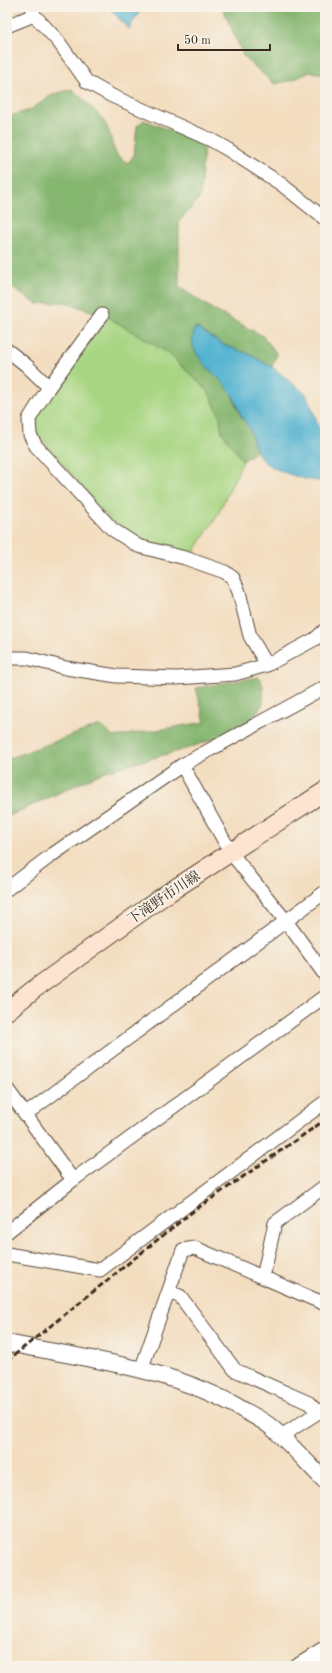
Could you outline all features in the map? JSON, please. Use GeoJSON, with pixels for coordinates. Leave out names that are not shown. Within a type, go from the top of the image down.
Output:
{"type":"FeatureCollection","features":[{"type":"Feature","properties":{"kind":"main road","name":"下滝野市川線"},"geometry":{"type":"LineString","coordinates":[[7,1011],[33,990],[162,897],[325,791]]}},
{"type":"Feature","properties":{"kind":"street"},"geometry":{"type":"LineString","coordinates":[[7,26],[33,11],[87,82],[112,96],[222,146],[281,184],[325,219]]}},
{"type":"Feature","properties":{"kind":"street"},"geometry":{"type":"LineString","coordinates":[[102,315],[49,387],[29,419],[30,435],[36,446],[112,529],[138,546],[185,558],[225,572],[233,578],[239,592],[250,636],[267,665]]}},
{"type":"Feature","properties":{"kind":"street"},"geometry":{"type":"LineString","coordinates":[[7,350],[26,365],[49,387]]}},
{"type":"Feature","properties":{"kind":"street"},"geometry":{"type":"LineString","coordinates":[[7,658],[27,658],[66,668],[117,676],[177,678],[235,674],[267,665],[314,639],[325,630]]}},
{"type":"Feature","properties":{"kind":"street"},"geometry":{"type":"LineString","coordinates":[[7,889],[49,857],[182,765],[325,687]]}},
{"type":"Feature","properties":{"kind":"street"},"geometry":{"type":"LineString","coordinates":[[182,765],[231,853],[286,921],[325,975]]}},
{"type":"Feature","properties":{"kind":"street"},"geometry":{"type":"LineString","coordinates":[[26,1114],[325,892]]}},
{"type":"Feature","properties":{"kind":"street"},"geometry":{"type":"LineString","coordinates":[[7,1232],[73,1180],[325,996]]}},
{"type":"Feature","properties":{"kind":"street"},"geometry":{"type":"LineString","coordinates":[[7,1089],[73,1180]]}},
{"type":"Feature","properties":{"kind":"street"},"geometry":{"type":"LineString","coordinates":[[7,1254],[100,1270],[325,1102]]}},
{"type":"Feature","properties":{"kind":"street"},"geometry":{"type":"LineString","coordinates":[[263,1277],[275,1223],[325,1186]]}},
{"type":"Feature","properties":{"kind":"street"},"geometry":{"type":"LineString","coordinates":[[141,1370],[183,1250],[195,1248],[325,1304]]}},
{"type":"Feature","properties":{"kind":"street"},"geometry":{"type":"LineString","coordinates":[[168,1292],[180,1296],[235,1370],[322,1410],[281,1436]]}},
{"type":"Feature","properties":{"kind":"street"},"geometry":{"type":"LineString","coordinates":[[7,1343],[141,1370],[172,1378],[229,1401],[270,1426],[325,1481]]}},
{"type":"Feature","properties":{"kind":"street"},"geometry":{"type":"LineString","coordinates":[[299,1666],[325,1650]]}},
{"type":"Feature","properties":{"kind":"green space"},"geometry":{"type":"Polygon","coordinates":[[[222,7],[325,7],[325,74],[310,72],[293,80],[274,84],[244,57],[222,7]]]}},
{"type":"Feature","properties":{"kind":"green space"},"geometry":{"type":"Polygon","coordinates":[[[72,89],[105,123],[117,155],[128,163],[134,155],[137,126],[144,120],[204,144],[200,197],[179,222],[179,287],[214,310],[263,336],[277,354],[272,367],[249,354],[224,345],[196,327],[222,380],[229,388],[241,416],[250,428],[256,451],[243,461],[222,432],[220,416],[208,391],[168,353],[108,317],[65,302],[37,304],[7,285],[7,117],[30,110],[52,95],[72,89]]]}},
{"type":"Feature","properties":{"kind":"green space"},"geometry":{"type":"Polygon","coordinates":[[[108,317],[168,353],[208,391],[220,416],[222,432],[243,461],[217,516],[192,555],[149,543],[111,521],[33,430],[32,421],[108,317]]]}},
{"type":"Feature","properties":{"kind":"green space"},"geometry":{"type":"Polygon","coordinates":[[[259,677],[263,686],[263,704],[251,720],[235,731],[189,748],[106,771],[7,817],[7,759],[100,725],[114,737],[205,722],[196,688],[259,677]]]}},
{"type":"Feature","properties":{"kind":"water"},"geometry":{"type":"Polygon","coordinates":[[[108,7],[142,7],[129,29],[108,7]]]}},
{"type":"Feature","properties":{"kind":"water"},"geometry":{"type":"Polygon","coordinates":[[[195,327],[224,345],[249,354],[272,367],[306,394],[315,415],[325,450],[325,481],[295,476],[272,467],[260,457],[250,430],[231,393],[204,364],[195,351],[193,336],[195,327]]]}},
{"type":"Feature","properties":{"kind":"railway"},"geometry":{"type":"LineString","coordinates":[[7,1361],[192,1212],[325,1120]]}}]}
